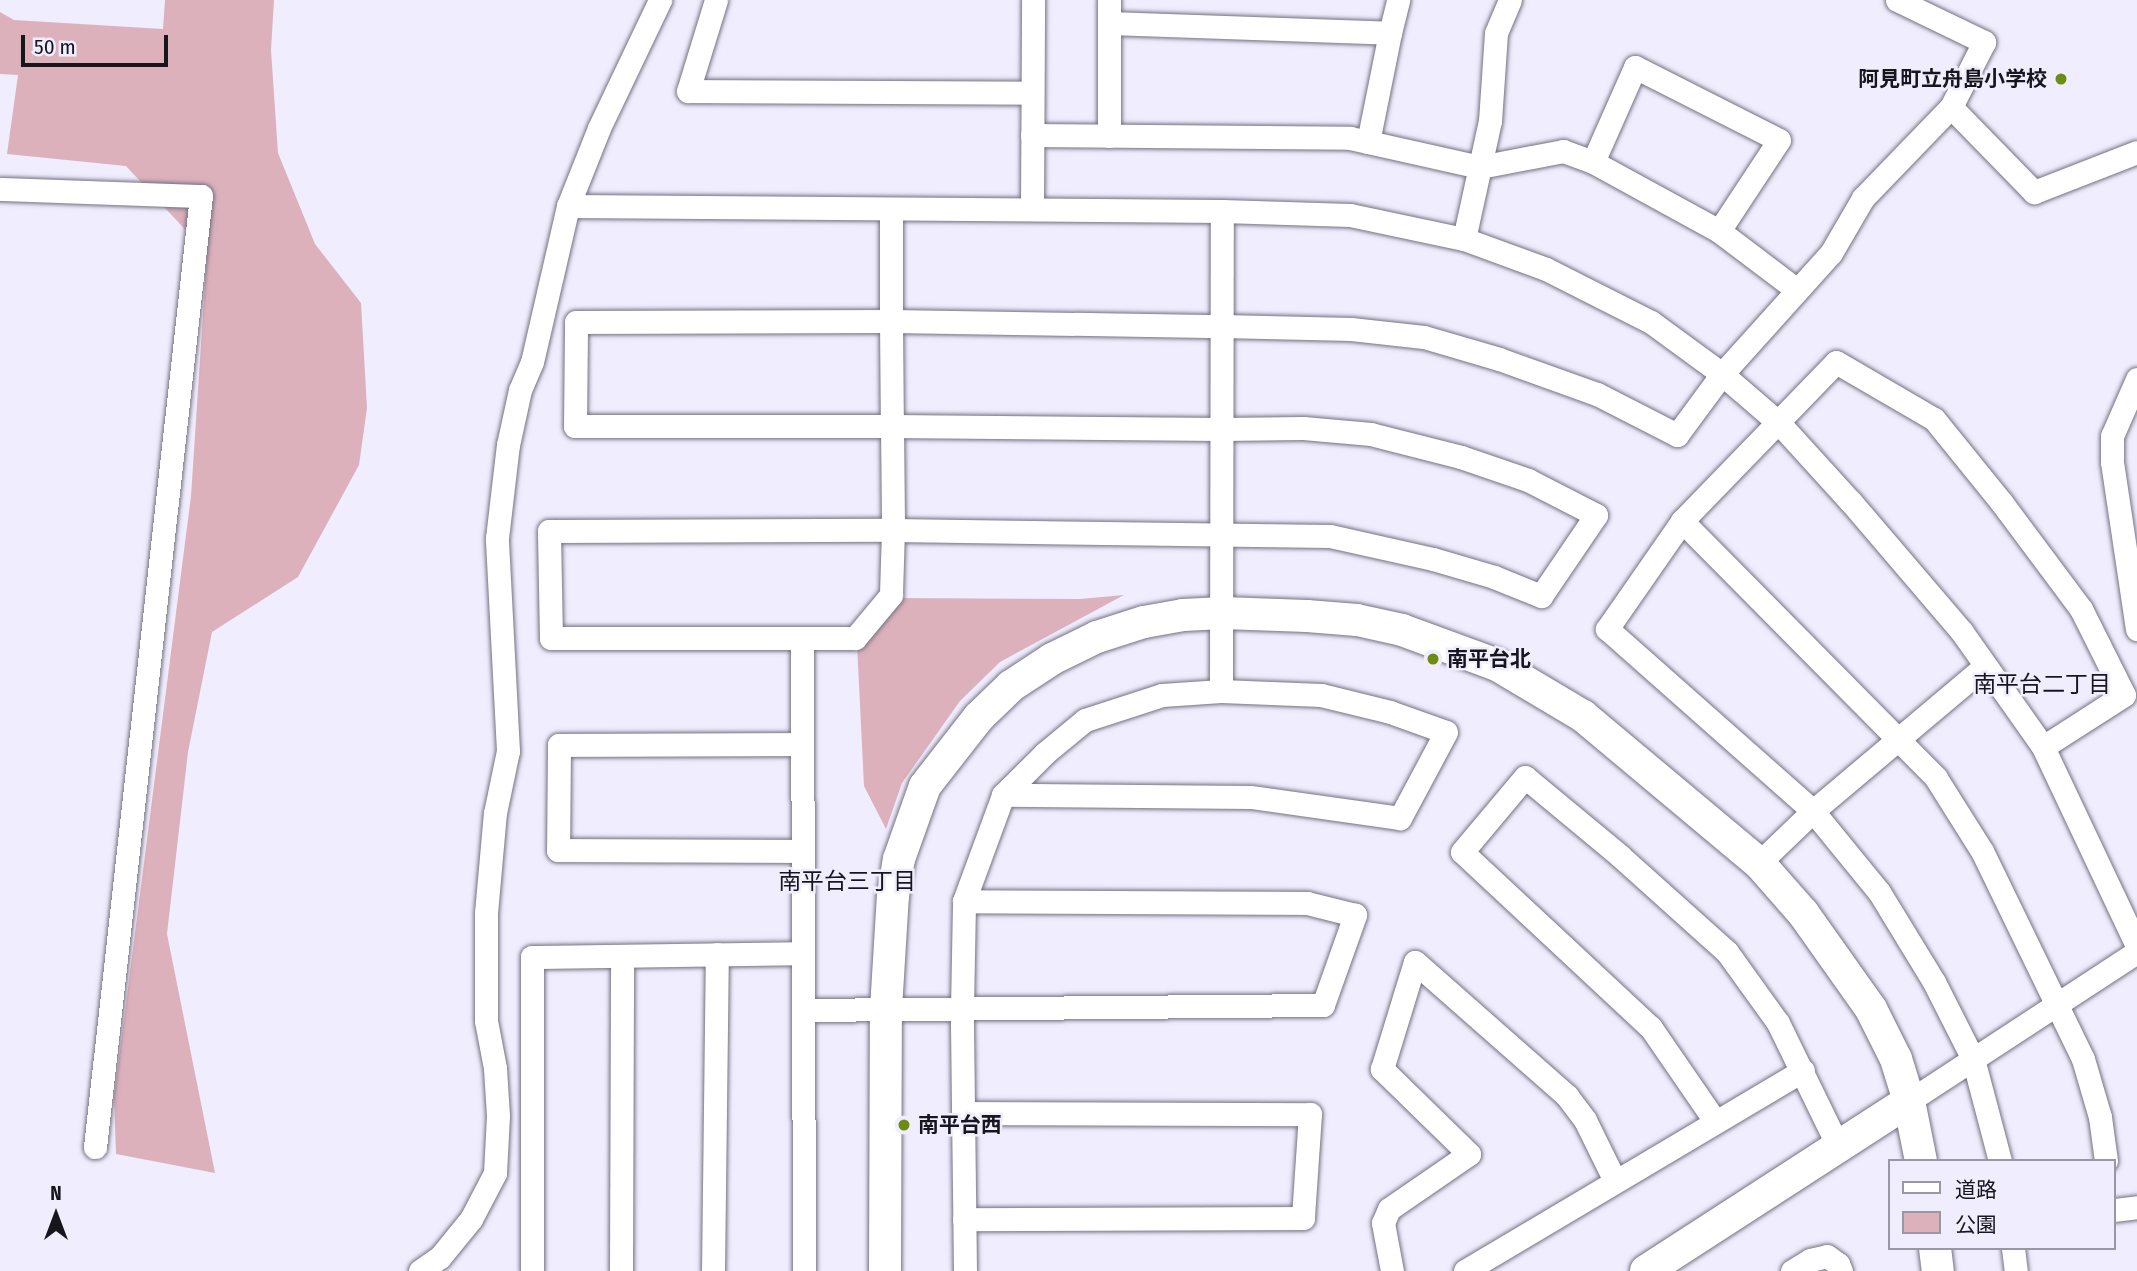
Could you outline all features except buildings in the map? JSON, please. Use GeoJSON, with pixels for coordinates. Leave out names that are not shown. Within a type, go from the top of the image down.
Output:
{"type":"FeatureCollection","features":[{"type":"Feature","properties":{"kind":"street"},"geometry":{"type":"LineString","coordinates":[[420,1271],[440,1257],[471,1219],[495,1173],[498,1116],[495,1068],[485,1021],[485,913],[495,813],[508,751],[497,538],[508,445],[520,390],[532,362],[568,206],[599,128],[660,0]]}},
{"type":"Feature","properties":{"kind":"street"},"geometry":{"type":"LineString","coordinates":[[716,0],[688,91],[1032,93]]}},
{"type":"Feature","properties":{"kind":"street"},"geometry":{"type":"LineString","coordinates":[[1032,209],[1033,0]]}},
{"type":"Feature","properties":{"kind":"street"},"geometry":{"type":"LineString","coordinates":[[1368,142],[1398,0]]}},
{"type":"Feature","properties":{"kind":"street"},"geometry":{"type":"LineString","coordinates":[[1465,239],[1490,121],[1496,33],[1510,0]]}},
{"type":"Feature","properties":{"kind":"street"},"geometry":{"type":"LineString","coordinates":[[891,209],[891,321],[892,426],[893,530],[891,595],[855,638],[551,638],[549,531],[893,530],[1330,536],[1377,545],[1494,577],[1541,596],[1596,515],[1528,480],[1461,457],[1371,434],[1303,428],[1222,429],[892,426],[575,426],[576,322],[891,321],[1222,326],[1351,330],[1424,337],[1499,359],[1597,394],[1676,435],[1722,374],[1831,253],[1863,198],[1951,107],[1984,41],[1897,0]]}},
{"type":"Feature","properties":{"kind":"street"},"geometry":{"type":"LineString","coordinates":[[1109,136],[1109,11],[1390,33]]}},
{"type":"Feature","properties":{"kind":"street"},"geometry":{"type":"LineString","coordinates":[[1593,162],[1635,68],[1779,140],[1719,231]]}},
{"type":"Feature","properties":{"kind":"street"},"geometry":{"type":"LineString","coordinates":[[1951,107],[2034,192],[2137,152]]}},
{"type":"Feature","properties":{"kind":"street"},"geometry":{"type":"LineString","coordinates":[[1032,135],[1350,138],[1480,167],[1563,151],[1593,162],[1719,231],[1797,290]]}},
{"type":"Feature","properties":{"kind":"street"},"geometry":{"type":"LineString","coordinates":[[0,189],[201,196],[95,1147]]}},
{"type":"Feature","properties":{"kind":"street"},"geometry":{"type":"LineString","coordinates":[[568,206],[1222,211],[1350,215],[1465,239],[1546,269],[1651,322],[1722,374],[1779,423],[1954,622],[2043,747],[2137,946]]}},
{"type":"Feature","properties":{"kind":"street"},"geometry":{"type":"LineString","coordinates":[[1221,691],[1222,211]]}},
{"type":"Feature","properties":{"kind":"street"},"geometry":{"type":"LineString","coordinates":[[1999,1159],[1973,1059],[1934,982],[1879,892],[1813,811],[1607,628],[1682,521],[1836,362],[1934,419],[2002,503],[2081,609],[2124,695],[2043,747]]}},
{"type":"Feature","properties":{"kind":"street"},"geometry":{"type":"LineString","coordinates":[[2137,379],[2112,436],[2112,462],[2137,629]]}},
{"type":"Feature","properties":{"kind":"street"},"geometry":{"type":"LineString","coordinates":[[1682,521],[1936,778],[1982,850],[2083,1059],[2099,1117],[2106,1159]]}},
{"type":"Feature","properties":{"kind":"street"},"geometry":{"type":"LineString","coordinates":[[885,1271],[886,1009],[893,896],[899,859],[925,786],[979,717],[1011,686],[1042,666],[1097,637],[1144,622],[1223,613],[1357,620],[1402,630],[1497,665],[1583,716],[1759,863],[1803,913],[1871,1009],[1896,1059],[1909,1101],[1921,1159]]}},
{"type":"Feature","properties":{"kind":"street"},"geometry":{"type":"LineString","coordinates":[[802,638],[804,1271]]}},
{"type":"Feature","properties":{"kind":"street"},"geometry":{"type":"LineString","coordinates":[[1759,863],[1813,811],[1985,666]]}},
{"type":"Feature","properties":{"kind":"street"},"geometry":{"type":"LineString","coordinates":[[965,1271],[962,1008],[964,901],[1003,795],[1045,752],[1085,720],[1162,695],[1221,691],[1321,695],[1390,712],[1446,732],[1400,818],[1250,797],[1003,795]]}},
{"type":"Feature","properties":{"kind":"street"},"geometry":{"type":"LineString","coordinates":[[802,744],[559,745],[558,850],[803,851]]}},
{"type":"Feature","properties":{"kind":"street"},"geometry":{"type":"LineString","coordinates":[[1715,1121],[1651,1028],[1462,852],[1525,777],[1620,856],[1727,952],[1778,1023],[1839,1148]]}},
{"type":"Feature","properties":{"kind":"street"},"geometry":{"type":"LineString","coordinates":[[803,1010],[1323,1005],[1355,915],[1307,903],[964,901]]}},
{"type":"Feature","properties":{"kind":"street"},"geometry":{"type":"LineString","coordinates":[[1646,1271],[2137,952]]}},
{"type":"Feature","properties":{"kind":"street"},"geometry":{"type":"LineString","coordinates":[[532,1271],[532,957],[803,953]]}},
{"type":"Feature","properties":{"kind":"street"},"geometry":{"type":"LineString","coordinates":[[713,1271],[717,954]]}},
{"type":"Feature","properties":{"kind":"street"},"geometry":{"type":"LineString","coordinates":[[621,1271],[622,956]]}},
{"type":"Feature","properties":{"kind":"street"},"geometry":{"type":"LineString","coordinates":[[1392,1271],[1383,1223],[1389,1209],[1469,1154],[1382,1069],[1415,962],[1567,1096],[1585,1120],[1615,1181]]}},
{"type":"Feature","properties":{"kind":"street"},"geometry":{"type":"LineString","coordinates":[[1465,1271],[1803,1070]]}},
{"type":"Feature","properties":{"kind":"street"},"geometry":{"type":"LineString","coordinates":[[963,1113],[1310,1114],[1303,1218],[964,1219]]}},
{"type":"Feature","properties":{"kind":"street"},"geometry":{"type":"LineString","coordinates":[[2116,1210],[2137,1207]]}},
{"type":"Feature","properties":{"kind":"street"},"geometry":{"type":"LineString","coordinates":[[450,1245],[453,1271]]}},
{"type":"Feature","properties":{"kind":"street"},"geometry":{"type":"LineString","coordinates":[[1935,1250],[1938,1271]]}},
{"type":"Feature","properties":{"kind":"street"},"geometry":{"type":"LineString","coordinates":[[2013,1250],[2016,1271]]}},
{"type":"Feature","properties":{"kind":"street"},"geometry":{"type":"LineString","coordinates":[[1792,1271],[1810,1260],[1827,1256],[1838,1264],[1841,1271]]}},
{"type":"Feature","properties":{"kind":"green space"},"geometry":{"type":"Polygon","coordinates":[[[165,0],[274,0],[271,50],[278,153],[315,244],[361,303],[367,408],[359,465],[298,577],[212,632],[188,752],[167,934],[215,1173],[116,1154],[114,1097],[191,496],[207,253],[126,166],[7,154],[18,75],[0,74],[0,12],[14,20],[163,29],[165,0]]]}},
{"type":"Feature","properties":{"kind":"green space"},"geometry":{"type":"Polygon","coordinates":[[[1124,595],[1000,662],[960,701],[902,783],[886,829],[864,786],[857,644],[899,598],[1080,599],[1124,595]]]}},
{"type":"Feature","properties":{"kind":"place","name":"阿見町立舟島小学校"},"geometry":{"type":"Point","coordinates":[2061,79]}},
{"type":"Feature","properties":{"kind":"place","name":"南平台北"},"geometry":{"type":"Point","coordinates":[1433,659]}},
{"type":"Feature","properties":{"kind":"place","name":"南平台西"},"geometry":{"type":"Point","coordinates":[904,1125]}},
{"type":"Feature","properties":{"kind":"district","name":"南平台二丁目"},"geometry":{"type":"Point","coordinates":[2042,684]}},
{"type":"Feature","properties":{"kind":"district","name":"南平台三丁目"},"geometry":{"type":"Point","coordinates":[847,881]}}]}
